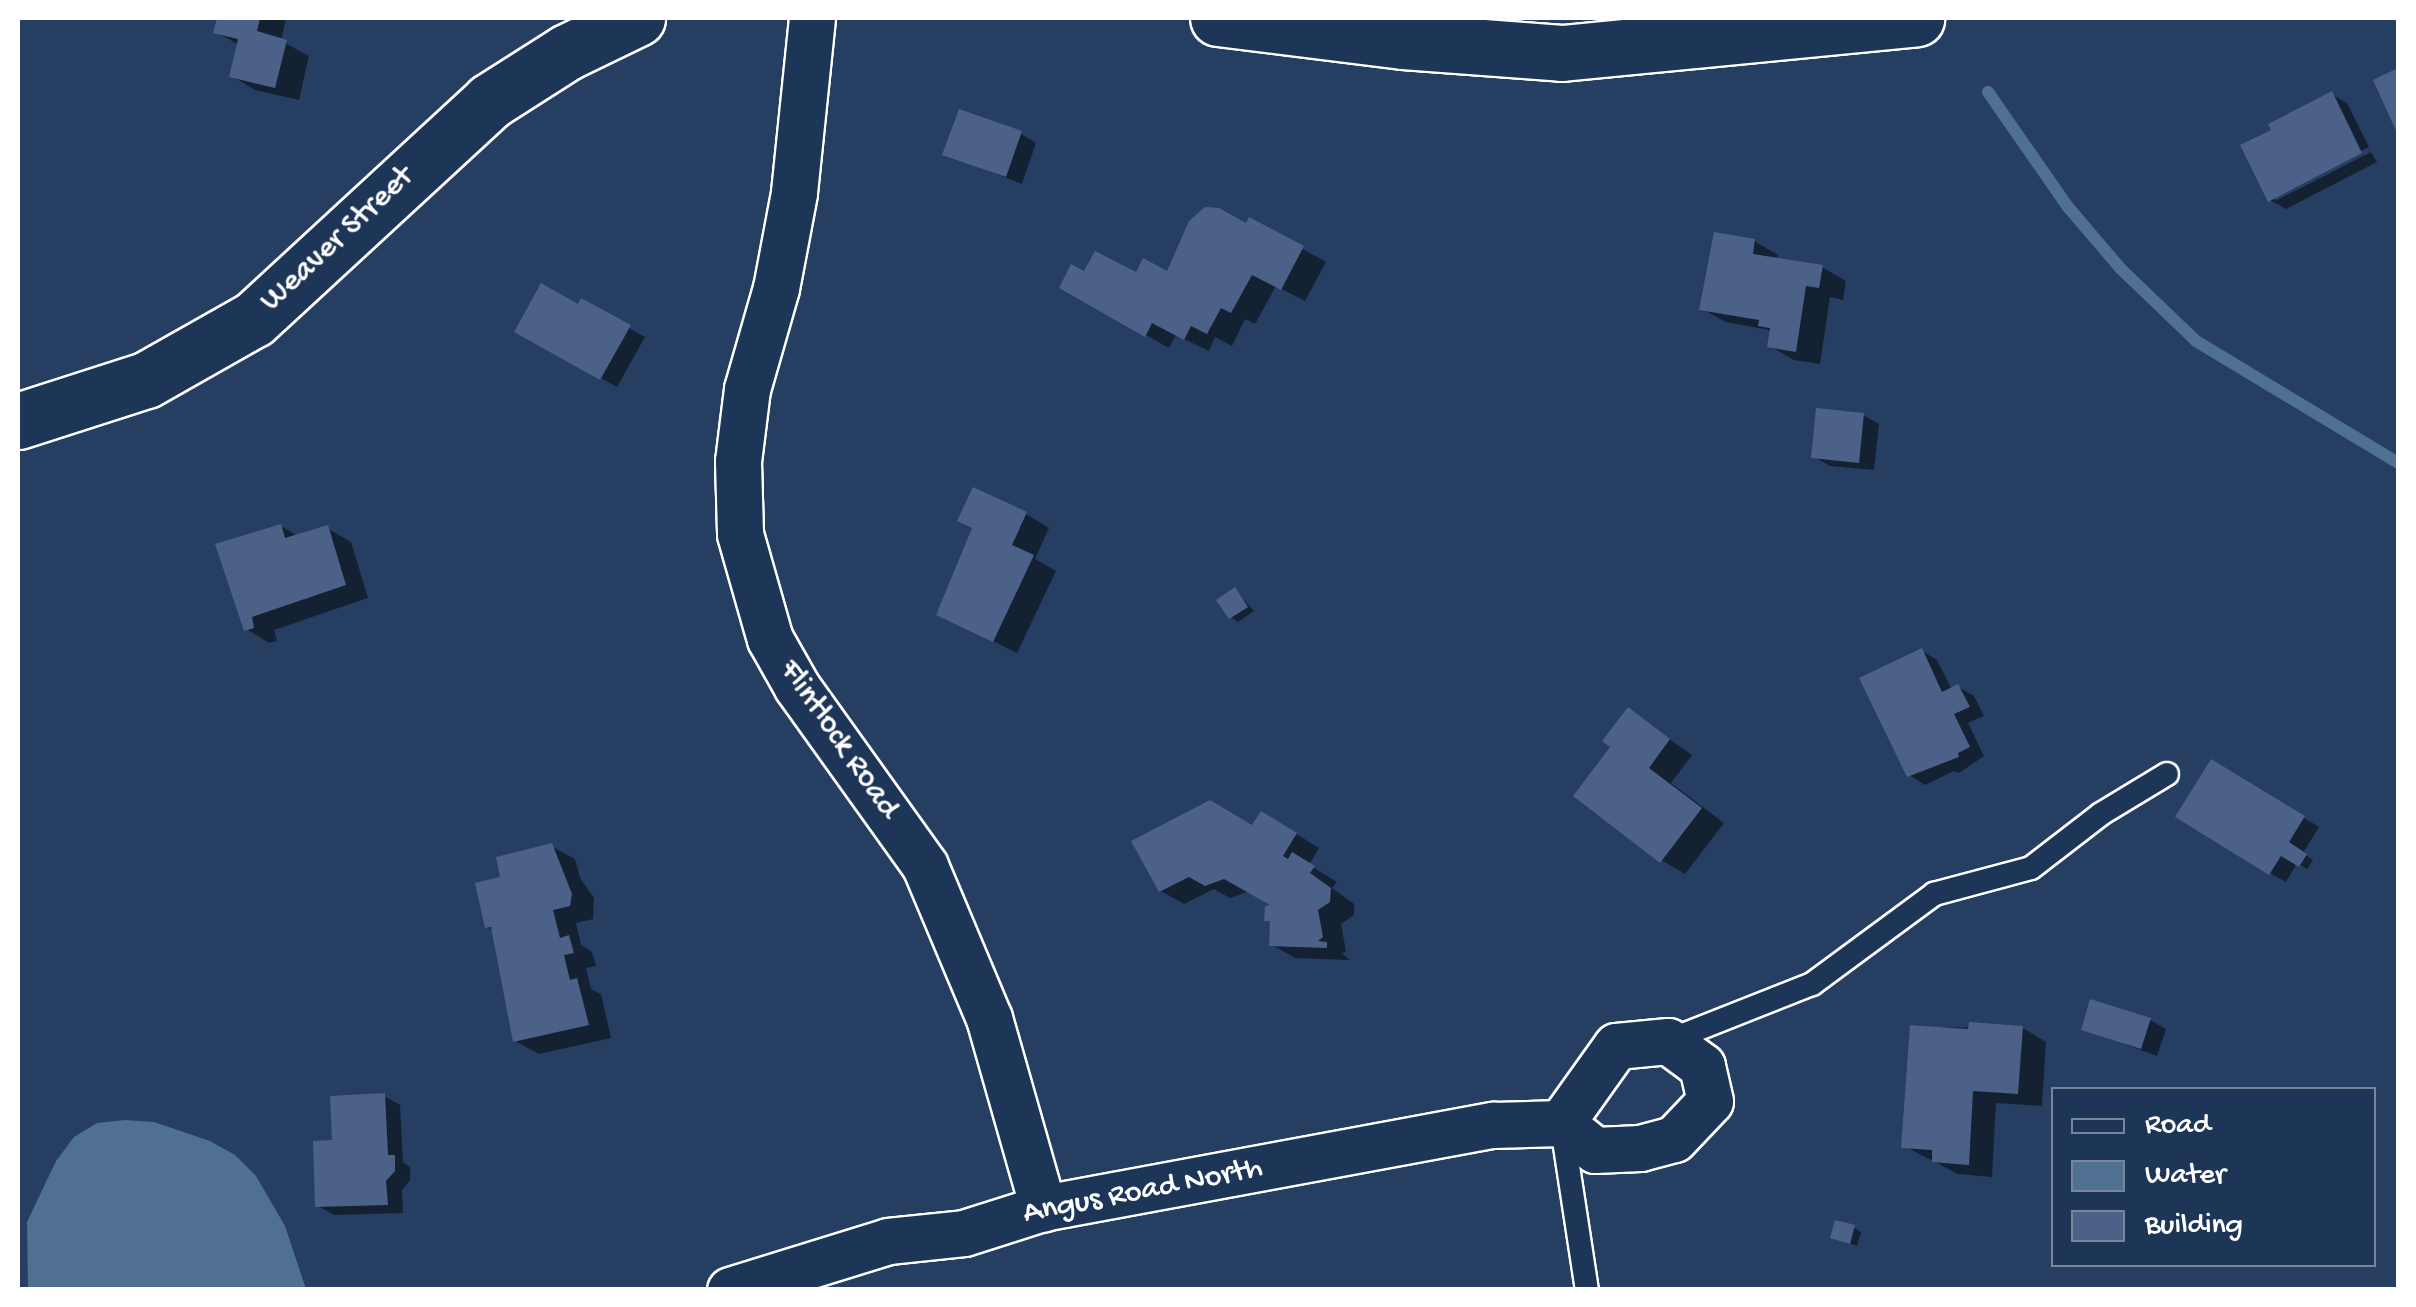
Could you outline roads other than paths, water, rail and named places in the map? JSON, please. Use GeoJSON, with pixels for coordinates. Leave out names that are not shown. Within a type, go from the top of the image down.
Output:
{"type":"FeatureCollection","features":[{"type":"Feature","properties":{"kind":"street","name":"Weaver Street"},"geometry":{"type":"LineString","coordinates":[[18,421],[146,380],[254,318],[490,101],[566,52],[637,18]]}},
{"type":"Feature","properties":{"kind":"street","name":"Flintlock Road"},"geometry":{"type":"LineString","coordinates":[[812,18],[790,212],[776,288],[746,389],[738,461],[740,534],[770,639],[798,688],[926,866],[990,1018],[1043,1208]]}},
{"type":"Feature","properties":{"kind":"street"},"geometry":{"type":"LineString","coordinates":[[1218,18],[1502,50],[1562,53],[1649,32],[1916,18]]}},
{"type":"Feature","properties":{"kind":"street"},"geometry":{"type":"LineString","coordinates":[[1668,1041],[1702,1066],[1710,1101],[1674,1139],[1640,1148],[1595,1150],[1561,1124],[1616,1046],[1668,1041]]}},
{"type":"Feature","properties":{"kind":"street","name":"Angus Road North"},"geometry":{"type":"LineString","coordinates":[[730,1290],[872,1246],[964,1233],[1043,1208],[1493,1124],[1561,1124]]}},
{"type":"Feature","properties":{"kind":"lane"},"geometry":{"type":"LineString","coordinates":[[1668,1041],[1812,984],[1934,894],[2031,868],[2101,814],[2167,774]]}},
{"type":"Feature","properties":{"kind":"lane"},"geometry":{"type":"LineString","coordinates":[[1561,1124],[1586,1290]]}},
{"type":"Feature","properties":{"kind":"water"},"geometry":{"type":"Polygon","coordinates":[[[154,1122],[210,1141],[235,1155],[256,1176],[285,1226],[306,1289],[28,1289],[27,1222],[56,1161],[74,1137],[97,1123],[154,1122]]]}},
{"type":"Feature","properties":{"kind":"waterway"},"geometry":{"type":"LineString","coordinates":[[1988,92],[2068,207],[2121,269],[2196,341],[2398,463]]}}]}
